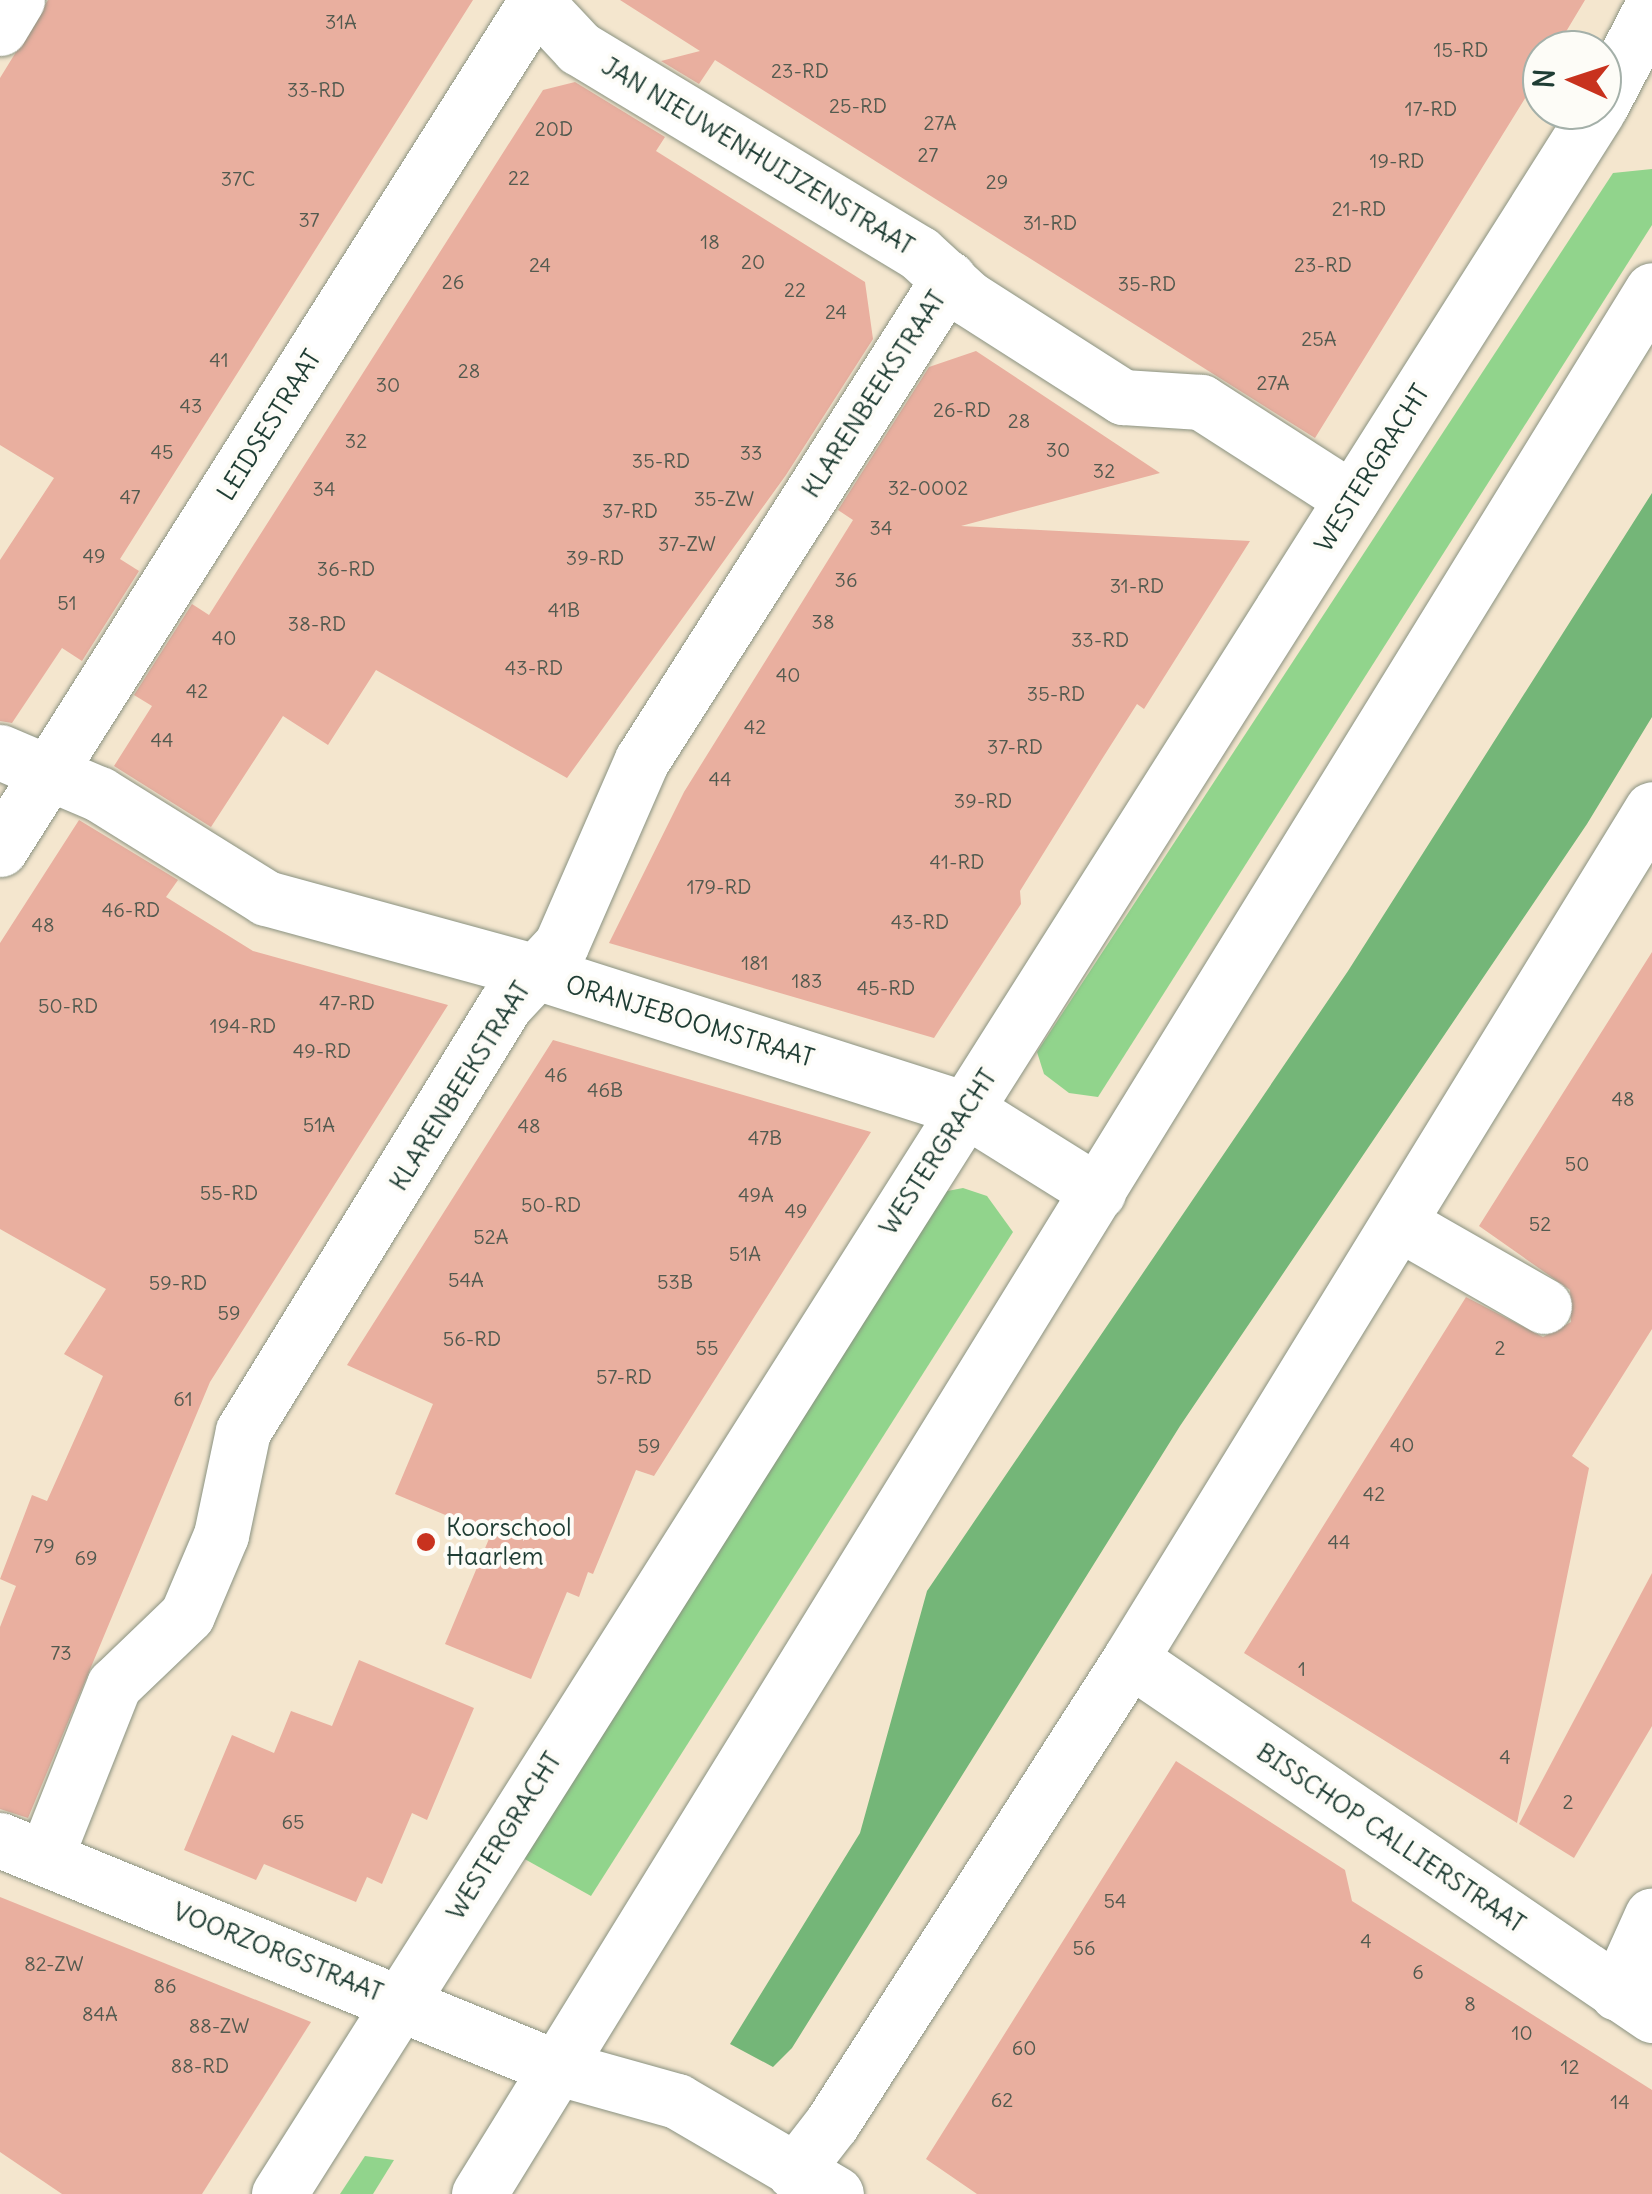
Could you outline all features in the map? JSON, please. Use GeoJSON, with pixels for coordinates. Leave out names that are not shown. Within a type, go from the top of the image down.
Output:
{"type":"FeatureCollection","features":[{"type":"Feature","properties":{"kind":"street"},"geometry":{"type":"LineString","coordinates":[[0,28],[17,0]]}},
{"type":"Feature","properties":{"kind":"street","name":"JAN NIEUWENHUIJZENSTRAAT"},"geometry":{"type":"LineString","coordinates":[[535,1],[578,48],[827,195],[949,278],[968,298],[1123,396],[1201,402],[1352,498]]}},
{"type":"Feature","properties":{"kind":"street","name":"LEIDSESTRAAT"},"geometry":{"type":"LineString","coordinates":[[0,849],[24,762],[535,1]]}},
{"type":"Feature","properties":{"kind":"street"},"geometry":{"type":"LineString","coordinates":[[1622,74],[1646,39]]}},
{"type":"Feature","properties":{"kind":"street","name":"WESTERGRACHT"},"geometry":{"type":"LineString","coordinates":[[278,2194],[1585,130]]}},
{"type":"Feature","properties":{"kind":"street","name":"KLARENBEEKSTRAAT"},"geometry":{"type":"LineString","coordinates":[[23,1849],[114,1685],[187,1615],[221,1535],[243,1432],[504,1005],[562,945],[642,760],[949,278]]}},
{"type":"Feature","properties":{"kind":"street"},"geometry":{"type":"LineString","coordinates":[[479,2194],[1652,290]]}},
{"type":"Feature","properties":{"kind":"street","name":"ORANJEBOOMSTRAAT"},"geometry":{"type":"LineString","coordinates":[[24,762],[98,794],[266,898],[533,971],[965,1110],[1098,1192]]}},
{"type":"Feature","properties":{"kind":"street"},"geometry":{"type":"LineString","coordinates":[[815,2183],[832,2123],[1130,1659],[1652,809]]}},
{"type":"Feature","properties":{"kind":"street"},"geometry":{"type":"LineString","coordinates":[[1399,1223],[1544,1306]]}},
{"type":"Feature","properties":{"kind":"street","name":"BISSCHOP CALLIERSTRAAT"},"geometry":{"type":"LineString","coordinates":[[1130,1659],[1634,2004]]}},
{"type":"Feature","properties":{"kind":"street","name":"VOORZORGSTRAAT"},"geometry":{"type":"LineString","coordinates":[[23,1849],[400,2000],[555,2067],[676,2102],[815,2183]]}},
{"type":"Feature","properties":{"kind":"street"},"geometry":{"type":"LineString","coordinates":[[1634,2004],[1652,1915]]}},
{"type":"Feature","properties":{"kind":"green space"},"geometry":{"type":"Polygon","coordinates":[[[1652,169],[1652,225],[1098,1097],[1069,1093],[1044,1074],[1037,1052],[1613,173],[1652,169]]]}},
{"type":"Feature","properties":{"kind":"green space"},"geometry":{"type":"Polygon","coordinates":[[[1652,493],[1652,717],[1587,824],[1180,1426],[792,2048],[773,2067],[730,2044],[860,1833],[927,1591],[1348,971],[1652,493]]]}},
{"type":"Feature","properties":{"kind":"green space"},"geometry":{"type":"Polygon","coordinates":[[[963,1188],[987,1196],[1013,1232],[591,1896],[521,1857],[937,1193],[963,1188]]]}},
{"type":"Feature","properties":{"kind":"green space"},"geometry":{"type":"Polygon","coordinates":[[[365,2156],[394,2160],[373,2194],[340,2194],[365,2156]]]}},
{"type":"Feature","properties":{"kind":"building"},"geometry":{"type":"Polygon","coordinates":[[[48,0],[473,0],[120,559],[139,571],[82,661],[62,648],[12,723],[0,721],[0,560],[54,478],[0,445],[0,78],[48,0]]]}},
{"type":"Feature","properties":{"kind":"building"},"geometry":{"type":"Polygon","coordinates":[[[620,0],[1585,0],[1567,30],[1522,30],[1522,103],[1315,438],[715,60],[699,84],[661,61],[700,51],[620,0]]]}},
{"type":"Feature","properties":{"kind":"building"},"geometry":{"type":"Polygon","coordinates":[[[575,82],[665,137],[656,151],[865,282],[873,339],[786,475],[567,778],[376,670],[328,745],[283,716],[211,827],[114,766],[152,706],[134,695],[192,604],[209,615],[543,90],[575,82]]]}},
{"type":"Feature","properties":{"kind":"building"},"geometry":{"type":"Polygon","coordinates":[[[976,351],[1160,473],[961,526],[1250,541],[1144,709],[1137,704],[1102,759],[1020,891],[1021,904],[934,1038],[609,943],[684,792],[853,520],[838,510],[929,367],[976,351]]]}},
{"type":"Feature","properties":{"kind":"building"},"geometry":{"type":"Polygon","coordinates":[[[79,820],[178,880],[166,897],[253,951],[448,1005],[210,1382],[28,1818],[0,1809],[0,1627],[16,1586],[0,1579],[32,1495],[47,1501],[103,1376],[64,1354],[106,1289],[0,1229],[0,943],[79,820]]]}},
{"type":"Feature","properties":{"kind":"building"},"geometry":{"type":"Polygon","coordinates":[[[1652,952],[1652,1329],[1572,1456],[1589,1468],[1517,1823],[1244,1653],[1466,1297],[1543,1337],[1571,1322],[1570,1290],[1479,1226],[1652,952]]]}},
{"type":"Feature","properties":{"kind":"building"},"geometry":{"type":"Polygon","coordinates":[[[553,1040],[871,1132],[654,1476],[636,1470],[593,1574],[588,1572],[579,1597],[567,1592],[531,1679],[445,1644],[491,1534],[395,1494],[433,1404],[347,1365],[553,1040]]]}},
{"type":"Feature","properties":{"kind":"building"},"geometry":{"type":"Polygon","coordinates":[[[1652,1573],[1652,1726],[1574,1858],[1519,1824],[1652,1573]]]}},
{"type":"Feature","properties":{"kind":"building"},"geometry":{"type":"Polygon","coordinates":[[[359,1660],[474,1708],[427,1820],[412,1813],[382,1884],[367,1877],[356,1902],[264,1864],[256,1880],[184,1850],[232,1735],[274,1753],[291,1711],[332,1726],[359,1660]]]}},
{"type":"Feature","properties":{"kind":"building"},"geometry":{"type":"Polygon","coordinates":[[[1176,1761],[1345,1870],[1352,1901],[1652,2090],[1652,2194],[977,2194],[926,2159],[1176,1761]]]}},
{"type":"Feature","properties":{"kind":"building"},"geometry":{"type":"Polygon","coordinates":[[[0,1897],[311,2022],[202,2194],[62,2194],[0,2152],[0,1897]]]}},
{"type":"Feature","properties":{"kind":"place","name":"Koorschool Haarlem"},"geometry":{"type":"Point","coordinates":[426,1542]}}]}
